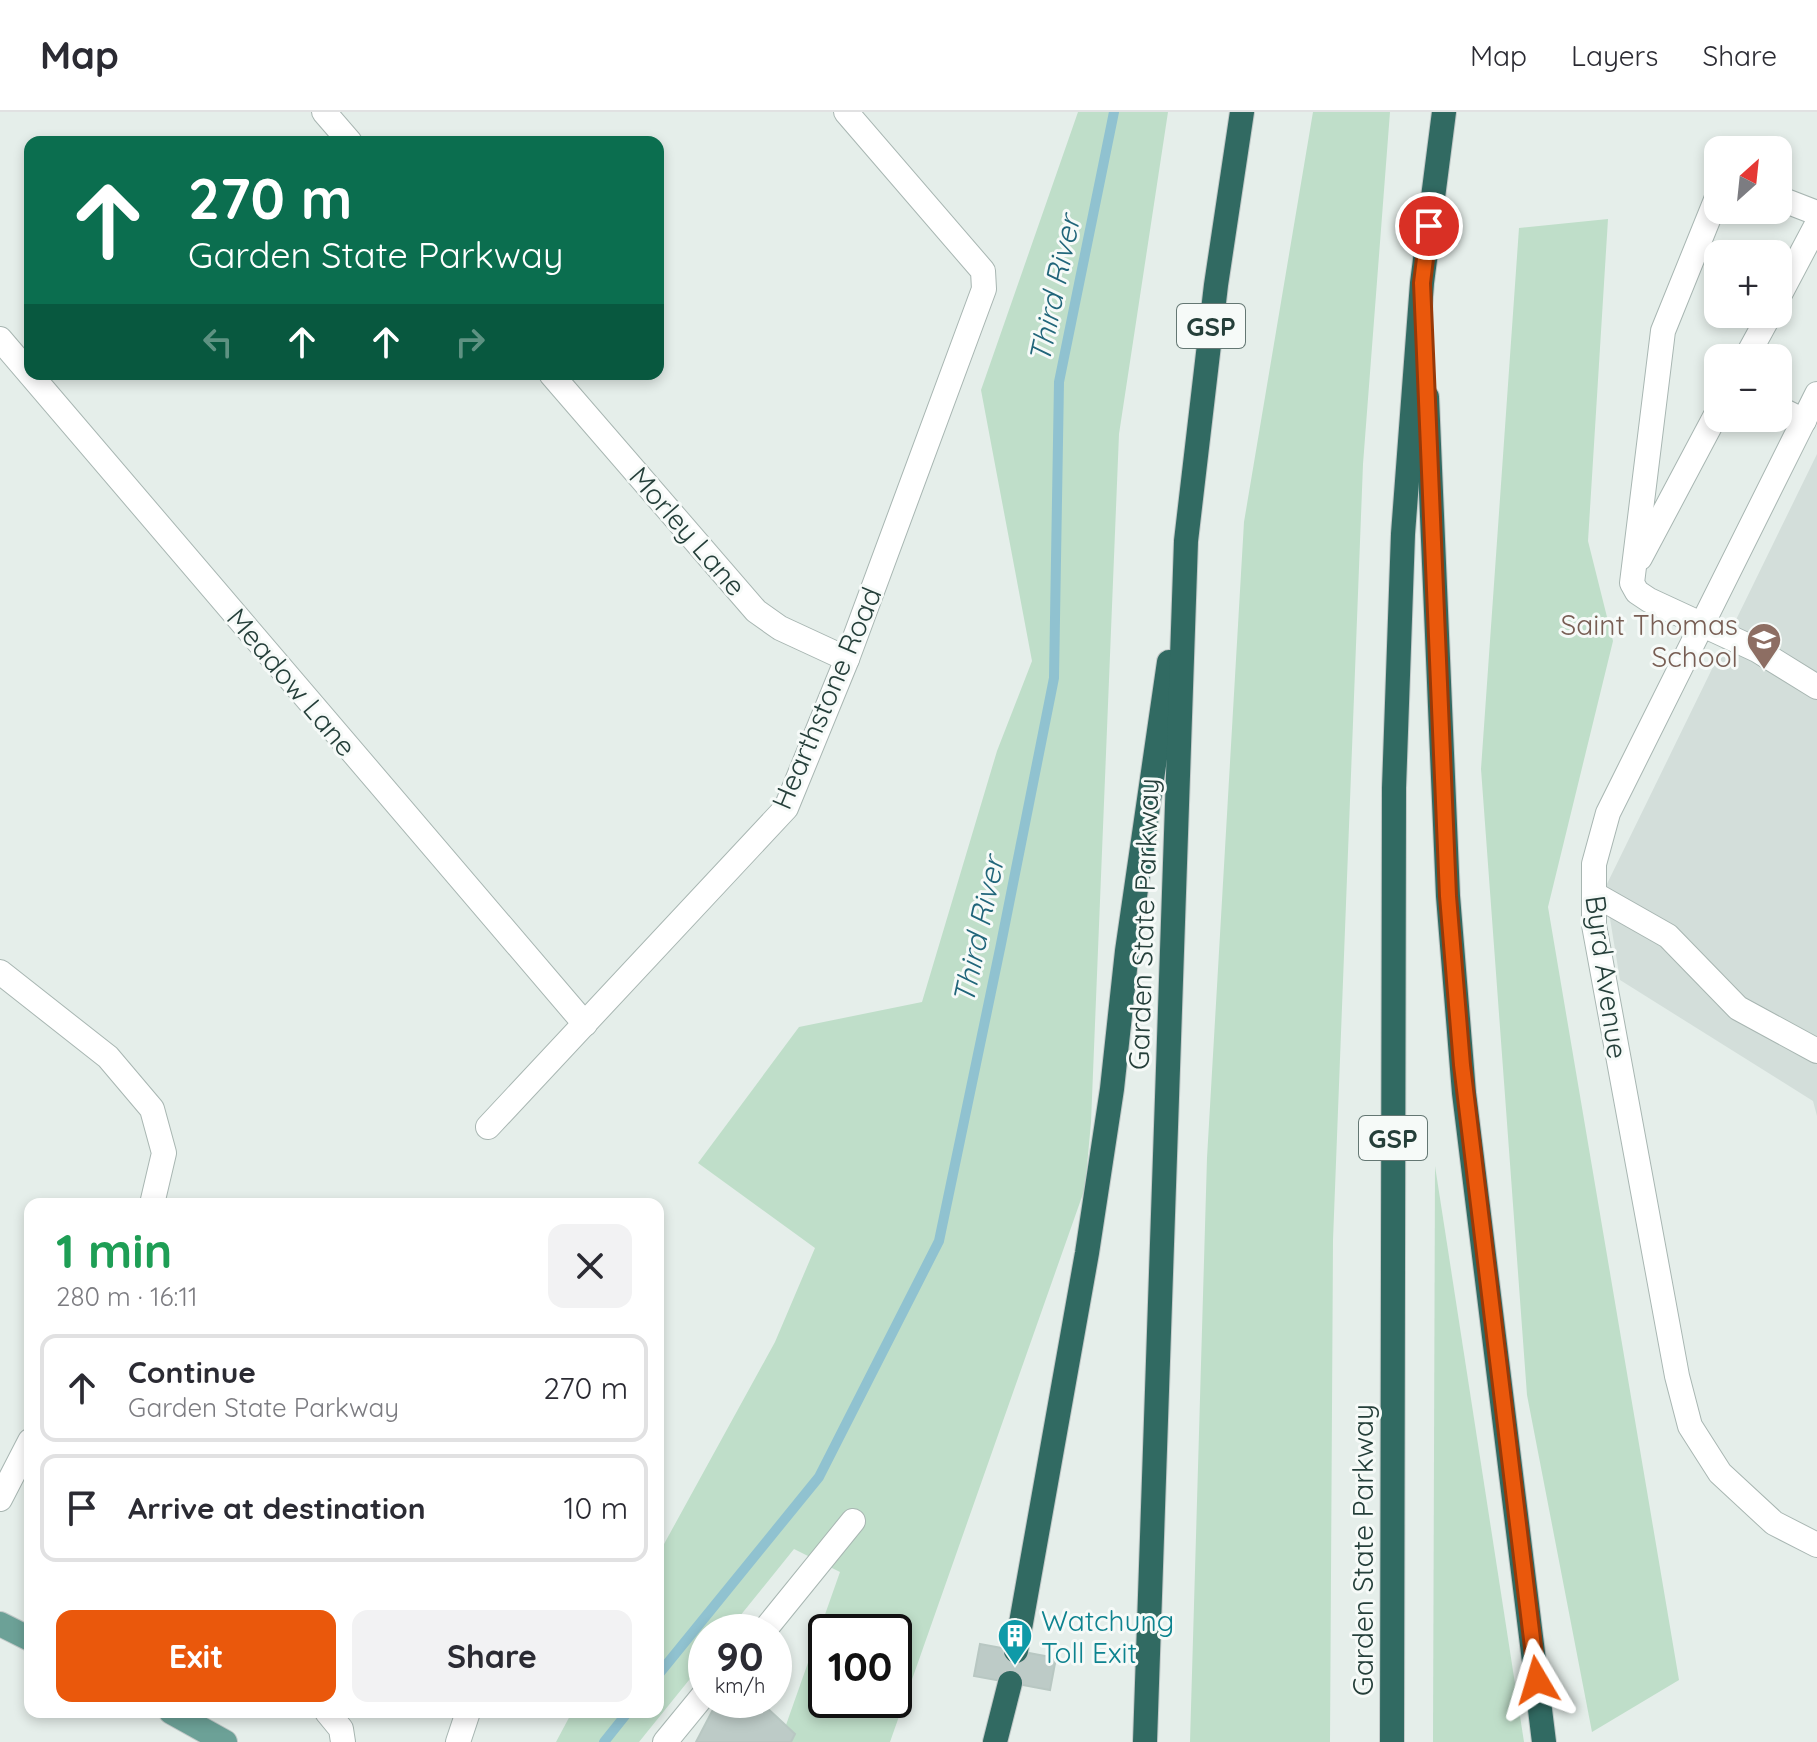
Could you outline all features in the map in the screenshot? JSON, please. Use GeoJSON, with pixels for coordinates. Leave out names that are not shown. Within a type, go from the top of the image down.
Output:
{"type":"FeatureCollection","features":[{"type":"Feature","properties":{"kind":"highway","name":"Garden State Parkway"},"geometry":{"type":"LineString","coordinates":[[1145,1742],[1186,541],[1216,285],[1242,112]]}},
{"type":"Feature","properties":{"kind":"highway","name":"Garden State Parkway"},"geometry":{"type":"LineString","coordinates":[[1392,1742],[1394,788],[1403,534],[1422,283],[1444,112]]}},
{"type":"Feature","properties":{"kind":"highway"},"geometry":{"type":"LineString","coordinates":[[1422,283],[1448,896],[1463,1078],[1544,1742]]}},
{"type":"Feature","properties":{"kind":"highway"},"geometry":{"type":"LineString","coordinates":[[1016,1651],[1094,1209],[1112,1089],[1127,951],[1186,541]]}},
{"type":"Feature","properties":{"kind":"highway"},"geometry":{"type":"LineString","coordinates":[[995,1742],[1010,1683]]}},
{"type":"Feature","properties":{"kind":"main road"},"geometry":{"type":"LineString","coordinates":[[0,1624],[24,1636]]}},
{"type":"Feature","properties":{"kind":"main road"},"geometry":{"type":"LineString","coordinates":[[182,1718],[225,1742]]}},
{"type":"Feature","properties":{"kind":"street"},"geometry":{"type":"LineString","coordinates":[[324,112],[345,136]]}},
{"type":"Feature","properties":{"kind":"street","name":"Hearthstone Road"},"geometry":{"type":"LineString","coordinates":[[488,1127],[786,808],[847,659],[984,289],[983,271],[846,112]]}},
{"type":"Feature","properties":{"kind":"street"},"geometry":{"type":"LineString","coordinates":[[1792,203],[1817,213]]}},
{"type":"Feature","properties":{"kind":"street"},"geometry":{"type":"LineString","coordinates":[[1706,224],[1663,331],[1632,583],[1637,592],[1649,600],[1757,650],[1817,687]]}},
{"type":"Feature","properties":{"kind":"street"},"geometry":{"type":"LineString","coordinates":[[1792,271],[1817,224]]}},
{"type":"Feature","properties":{"kind":"street","name":"Meadow Lane"},"geometry":{"type":"LineString","coordinates":[[0,339],[24,367]]}},
{"type":"Feature","properties":{"kind":"street","name":"Meadow Lane"},"geometry":{"type":"LineString","coordinates":[[35,380],[585,1024]]}},
{"type":"Feature","properties":{"kind":"street","name":"Morley Lane"},"geometry":{"type":"LineString","coordinates":[[556,380],[756,611],[780,628],[847,659]]}},
{"type":"Feature","properties":{"kind":"street","name":"Byrd Avenue"},"geometry":{"type":"LineString","coordinates":[[1817,394],[1608,813],[1594,864],[1594,925],[1677,1376],[1690,1426],[1720,1473],[1774,1523],[1817,1545]]}},
{"type":"Feature","properties":{"kind":"street"},"geometry":{"type":"LineString","coordinates":[[1792,415],[1804,421]]}},
{"type":"Feature","properties":{"kind":"street"},"geometry":{"type":"LineString","coordinates":[[1634,570],[1707,432]]}},
{"type":"Feature","properties":{"kind":"street"},"geometry":{"type":"LineString","coordinates":[[1594,894],[1668,936],[1738,1008],[1817,1051]]}},
{"type":"Feature","properties":{"kind":"street"},"geometry":{"type":"LineString","coordinates":[[0,972],[108,1057],[152,1109],[164,1153],[153,1198]]}},
{"type":"Feature","properties":{"kind":"street"},"geometry":{"type":"LineString","coordinates":[[0,1499],[24,1453]]}},
{"type":"Feature","properties":{"kind":"street"},"geometry":{"type":"LineString","coordinates":[[778,1614],[853,1521]]}},
{"type":"Feature","properties":{"kind":"street"},"geometry":{"type":"LineString","coordinates":[[665,1742],[688,1714]]}},
{"type":"Feature","properties":{"kind":"street"},"geometry":{"type":"LineString","coordinates":[[332,1718],[341,1729],[343,1742]]}},
{"type":"Feature","properties":{"kind":"street"},"geometry":{"type":"LineString","coordinates":[[458,1742],[466,1718]]}},
{"type":"Feature","properties":{"kind":"shaded area","name":"Saint Thomas School"},"geometry":{"type":"Polygon","coordinates":[[[1817,454],[1817,1116],[1813,1101],[1620,980],[1605,888],[1817,454]]]}},
{"type":"Feature","properties":{"kind":"green space"},"geometry":{"type":"Polygon","coordinates":[[[1078,112],[1168,112],[1119,434],[1091,1122],[1085,1188],[912,1679],[912,1614],[825,1614],[840,1572],[794,1549],[742,1614],[688,1614],[688,1681],[664,1711],[664,1544],[775,1342],[815,1248],[698,1163],[799,1027],[922,1002],[997,751],[1032,661],[981,390],[1078,112]]]}},
{"type":"Feature","properties":{"kind":"green space"},"geometry":{"type":"Polygon","coordinates":[[[1313,112],[1390,112],[1363,464],[1333,1240],[1330,1742],[1190,1742],[1207,1158],[1244,522],[1313,112]]]}},
{"type":"Feature","properties":{"kind":"green space"},"geometry":{"type":"Polygon","coordinates":[[[1608,219],[1588,541],[1613,641],[1548,907],[1679,1680],[1592,1732],[1527,1395],[1481,769],[1519,228],[1608,219]]]}},
{"type":"Feature","properties":{"kind":"green space"},"geometry":{"type":"Polygon","coordinates":[[[1435,1166],[1524,1742],[1433,1742],[1435,1166]]]}},
{"type":"Feature","properties":{"kind":"green space"},"geometry":{"type":"Polygon","coordinates":[[[808,1663],[808,1718],[898,1718],[890,1742],[780,1742],[788,1718],[792,1718],[792,1708],[808,1663]]]}},
{"type":"Feature","properties":{"kind":"green space"},"geometry":{"type":"Polygon","coordinates":[[[569,1718],[658,1718],[639,1742],[556,1742],[569,1718]]]}},
{"type":"Feature","properties":{"kind":"building","name":"Watchung Toll Exit"},"geometry":{"type":"Polygon","coordinates":[[[980,1644],[1056,1658],[1050,1690],[974,1676],[980,1644]]]}},
{"type":"Feature","properties":{"kind":"building"},"geometry":{"type":"Polygon","coordinates":[[[709,1718],[778,1718],[795,1734],[791,1742],[696,1742],[709,1718]]]}},
{"type":"Feature","properties":{"kind":"waterway","name":"Third River"},"geometry":{"type":"LineString","coordinates":[[664,1668],[819,1477],[939,1241],[1054,678],[1059,382],[1114,112]]}},
{"type":"Feature","properties":{"kind":"waterway","name":"Third River"},"geometry":{"type":"LineString","coordinates":[[604,1742],[623,1718]]}},
{"type":"Feature","properties":{"kind":"place","name":"Saint Thomas School"},"geometry":{"type":"Point","coordinates":[1764,671]}},
{"type":"Feature","properties":{"kind":"place","name":"Watchung Toll Exit"},"geometry":{"type":"Point","coordinates":[1015,1667]}},
{"type":"Feature","properties":{"kind":"route"},"geometry":{"type":"LineString","coordinates":[[1429,226],[1422,283],[1448,896],[1464,1093],[1537,1680]]}}]}
